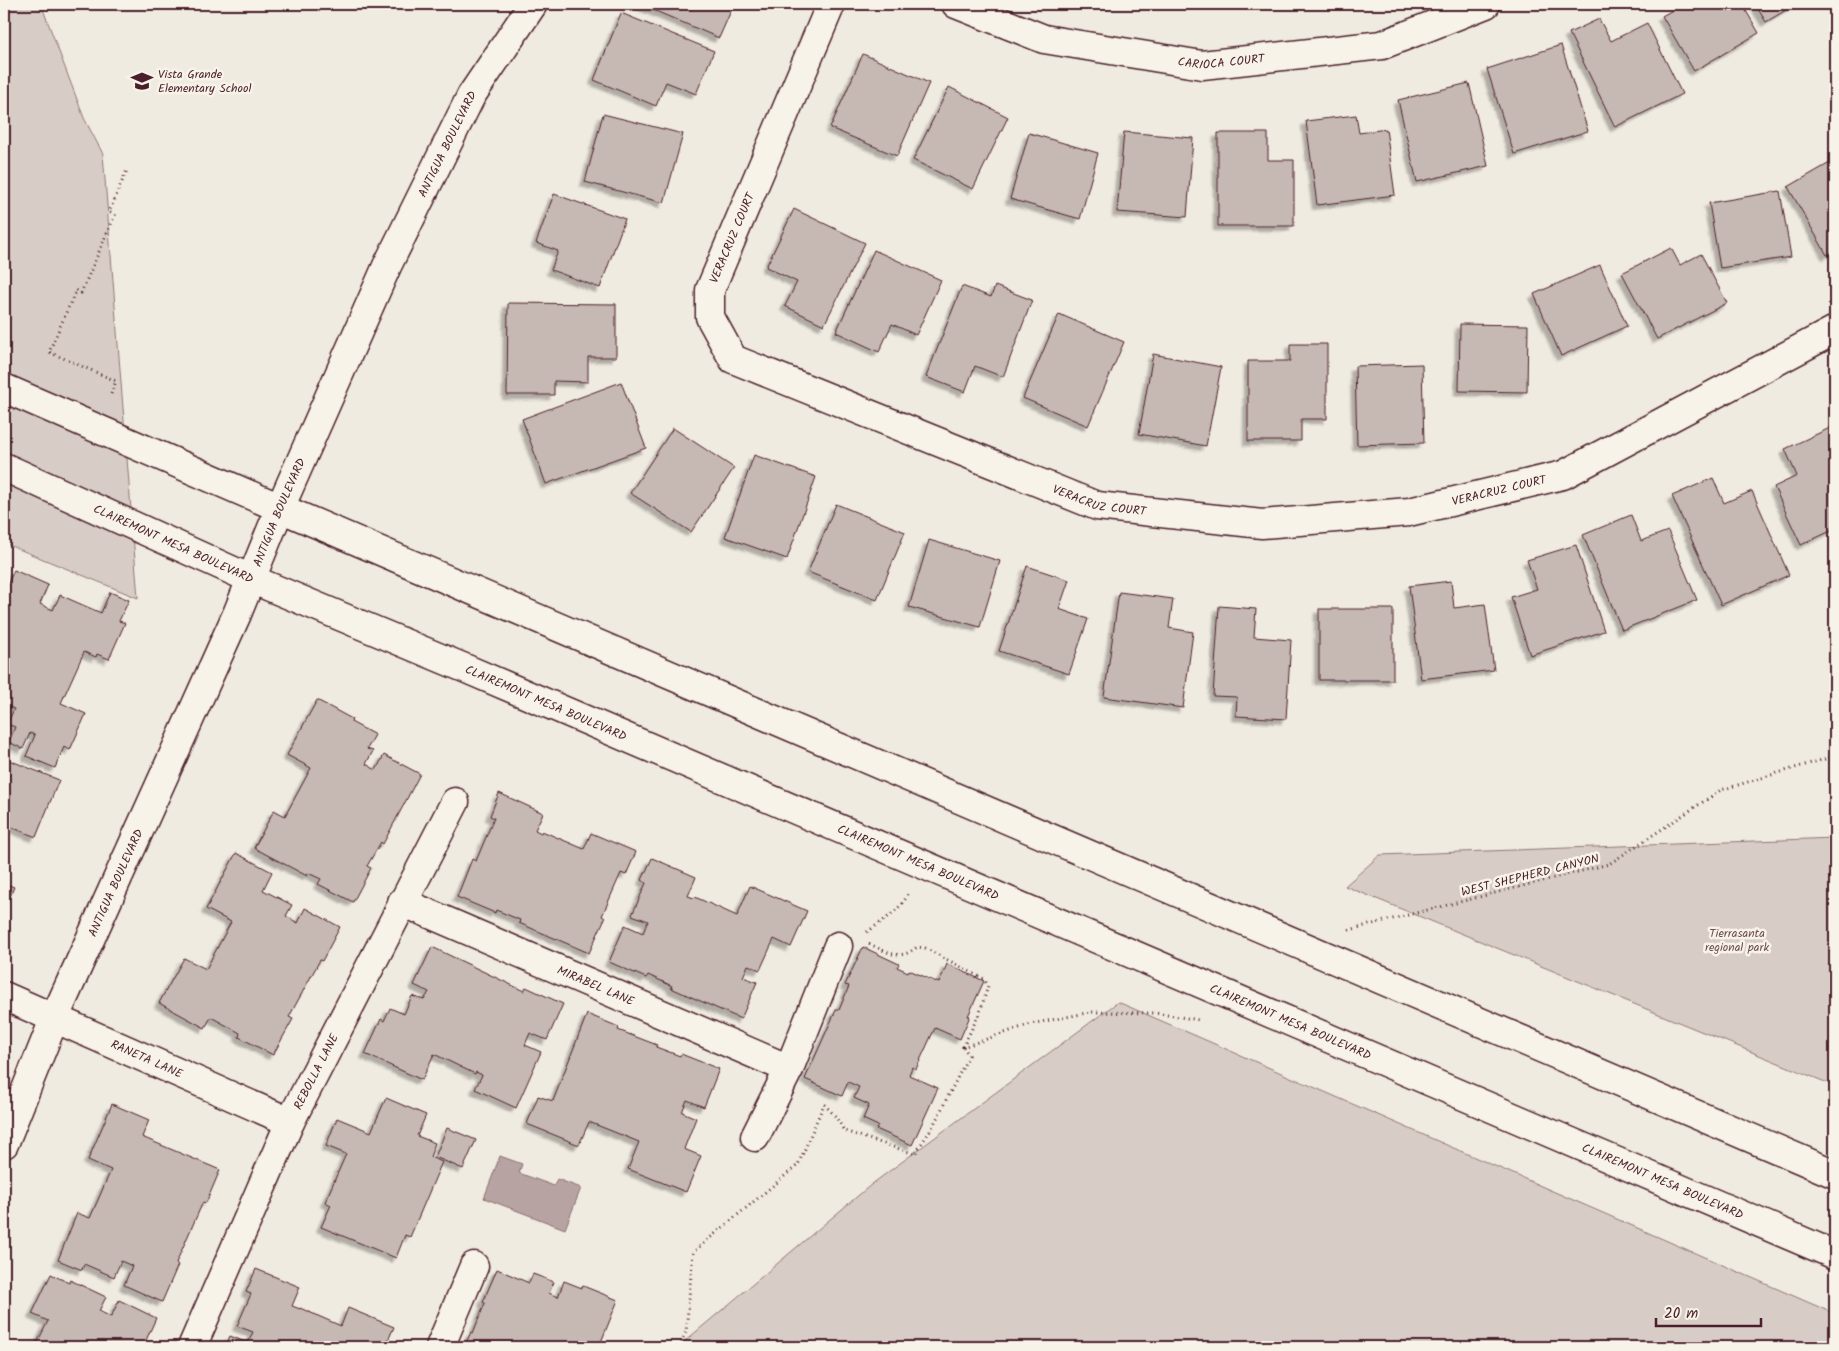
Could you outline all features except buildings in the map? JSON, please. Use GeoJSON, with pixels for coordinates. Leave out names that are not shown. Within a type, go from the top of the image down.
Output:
{"type":"FeatureCollection","features":[{"type":"Feature","properties":{"kind":"street","name":"ANTIGUA BOULEVARD"},"geometry":{"type":"LineString","coordinates":[[4,1144],[55,1017],[236,614],[280,508],[387,266],[471,96],[533,4]]}},
{"type":"Feature","properties":{"kind":"street","name":"VERACRUZ COURT"},"geometry":{"type":"LineString","coordinates":[[831,4],[710,290],[710,316],[733,359],[1097,506],[1262,524],[1409,512],[1563,474],[1835,330]]}},
{"type":"Feature","properties":{"kind":"street","name":"CARIOCA COURT"},"geometry":{"type":"LineString","coordinates":[[956,4],[1044,39],[1202,65],[1382,46],[1486,4]]}},
{"type":"Feature","properties":{"kind":"street"},"geometry":{"type":"LineString","coordinates":[[4,388],[1835,1174]]}},
{"type":"Feature","properties":{"kind":"street","name":"CLAIREMONT MESA BOULEVARD"},"geometry":{"type":"LineString","coordinates":[[4,467],[251,579],[480,675],[1835,1255]]}},
{"type":"Feature","properties":{"kind":"street","name":"REBOLLA LANE"},"geometry":{"type":"LineString","coordinates":[[192,1347],[290,1122],[455,802]]}},
{"type":"Feature","properties":{"kind":"street","name":"MIRABEL LANE"},"geometry":{"type":"LineString","coordinates":[[402,902],[789,1069]]}},
{"type":"Feature","properties":{"kind":"street"},"geometry":{"type":"LineString","coordinates":[[755,1138],[847,943]]}},
{"type":"Feature","properties":{"kind":"street","name":"RANETA LANE"},"geometry":{"type":"LineString","coordinates":[[4,996],[290,1122]]}},
{"type":"Feature","properties":{"kind":"street"},"geometry":{"type":"LineString","coordinates":[[440,1347],[474,1266]]}},
{"type":"Feature","properties":{"kind":"path"},"geometry":{"type":"LineString","coordinates":[[110,394],[116,381],[49,352],[76,290],[80,293],[115,215],[109,212],[127,170]]}},
{"type":"Feature","properties":{"kind":"path","name":"WEST SHEPHERD CANYON"},"geometry":{"type":"LineString","coordinates":[[1296,943],[1609,864],[1721,790],[1835,756]]}},
{"type":"Feature","properties":{"kind":"path"},"geometry":{"type":"LineString","coordinates":[[847,943],[885,919],[904,902],[908,894]]}},
{"type":"Feature","properties":{"kind":"path"},"geometry":{"type":"LineString","coordinates":[[847,943],[896,956],[908,954],[917,947],[925,948],[984,979],[988,986],[980,1012],[963,1047]]}},
{"type":"Feature","properties":{"kind":"path"},"geometry":{"type":"LineString","coordinates":[[963,1047],[1030,1024],[1091,1012],[1155,1013],[1204,1020]]}},
{"type":"Feature","properties":{"kind":"path"},"geometry":{"type":"LineString","coordinates":[[679,1347],[686,1332],[693,1252],[798,1166],[824,1104],[836,1117],[844,1131],[915,1154],[933,1126],[968,1055],[963,1047]]}},
{"type":"Feature","properties":{"kind":"green space"},"geometry":{"type":"Polygon","coordinates":[[[4,4],[41,4],[84,118],[103,154],[138,598],[4,543],[4,4]]]}},
{"type":"Feature","properties":{"kind":"green space","name":"Tierrasanta regional park"},"geometry":{"type":"Polygon","coordinates":[[[1835,838],[1835,1086],[1345,886],[1380,855],[1835,838]]]}},
{"type":"Feature","properties":{"kind":"green space"},"geometry":{"type":"Polygon","coordinates":[[[1118,1002],[1835,1314],[1835,1347],[678,1347],[872,1184],[1118,1002]]]}},
{"type":"Feature","properties":{"kind":"shaded area"},"geometry":{"type":"Polygon","coordinates":[[[500,1156],[522,1164],[519,1173],[554,1186],[557,1179],[581,1188],[565,1229],[484,1198],[500,1156]]]}},
{"type":"Feature","properties":{"kind":"place","name":"Vista Grande Elementary School"},"geometry":{"type":"Point","coordinates":[142,81]}}]}
